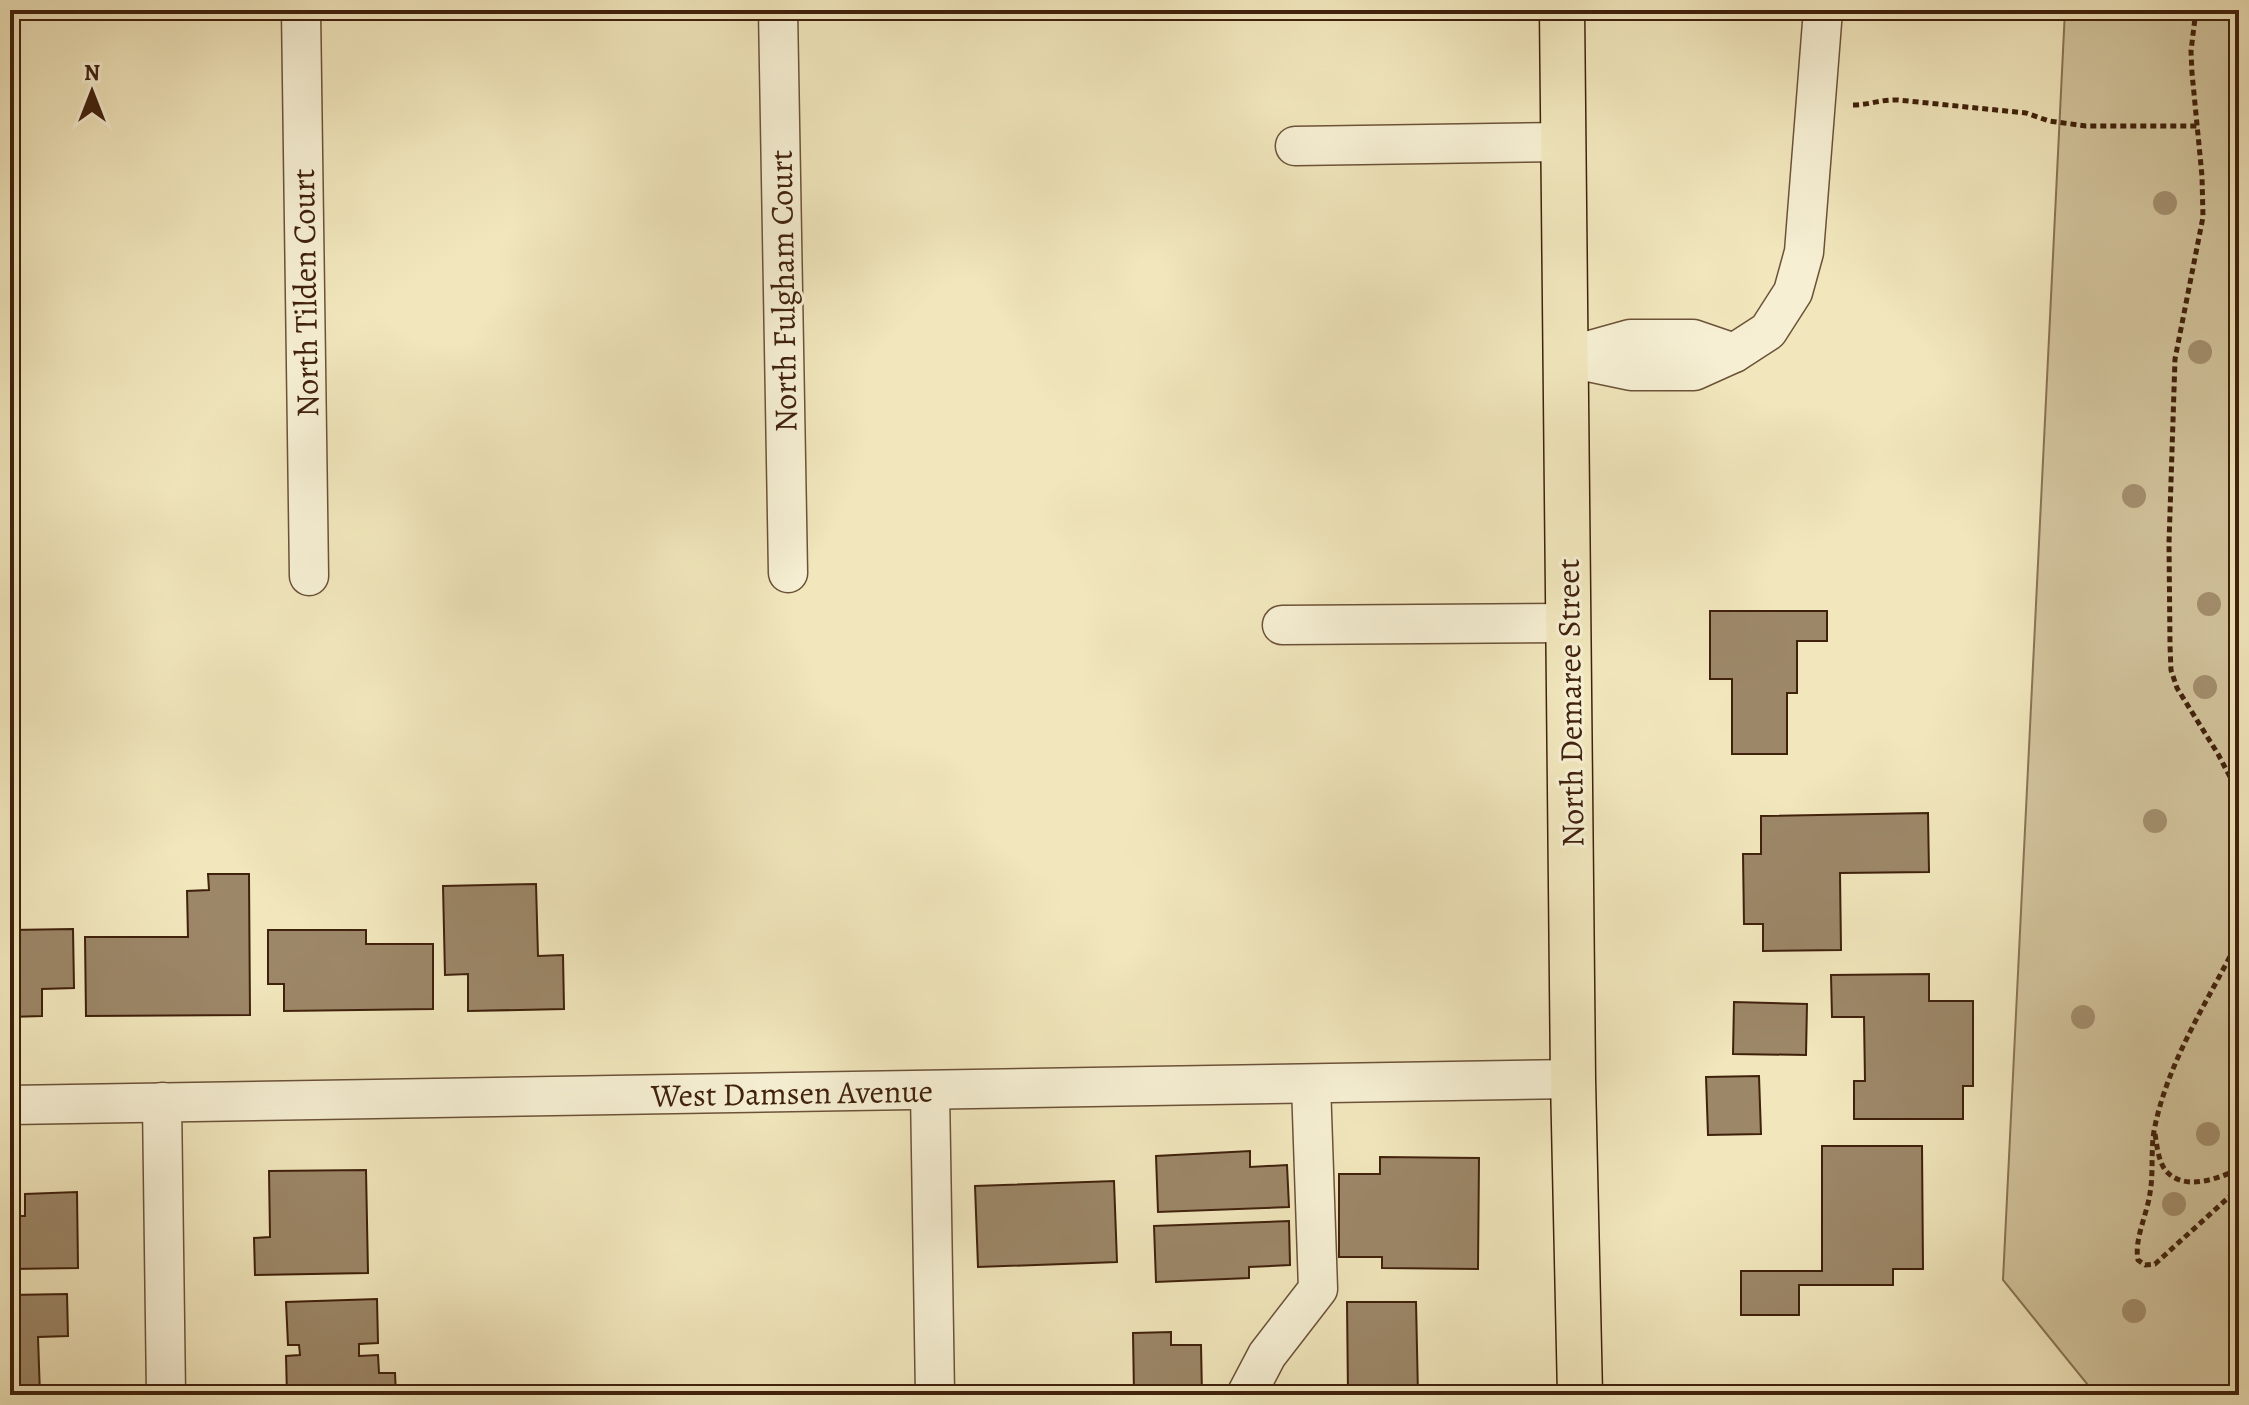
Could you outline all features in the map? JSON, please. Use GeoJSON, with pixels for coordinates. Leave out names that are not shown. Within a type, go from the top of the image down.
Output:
{"type":"FeatureCollection","features":[{"type":"Feature","properties":{"kind":"main road","name":"North Demaree Street"},"geometry":{"type":"LineString","coordinates":[[1562,10],[1573,1079],[1580,1395]]}},
{"type":"Feature","properties":{"kind":"street","name":"North Tilden Court"},"geometry":{"type":"LineString","coordinates":[[301,10],[309,576]]}},
{"type":"Feature","properties":{"kind":"street","name":"North Fulgham Court"},"geometry":{"type":"LineString","coordinates":[[778,10],[788,573]]}},
{"type":"Feature","properties":{"kind":"street"},"geometry":{"type":"LineString","coordinates":[[1564,357],[1630,339],[1693,339],[1734,353],[1768,331],[1793,292],[1804,252],[1823,10]]}},
{"type":"Feature","properties":{"kind":"street"},"geometry":{"type":"LineString","coordinates":[[1295,146],[1563,142]]}},
{"type":"Feature","properties":{"kind":"street"},"geometry":{"type":"LineString","coordinates":[[1282,625],[1570,623]]}},
{"type":"Feature","properties":{"kind":"street","name":"West Damsen Avenue"},"geometry":{"type":"LineString","coordinates":[[10,1105],[1573,1079]]}},
{"type":"Feature","properties":{"kind":"street"},"geometry":{"type":"LineString","coordinates":[[1246,1395],[1267,1355],[1318,1289],[1311,1084]]}},
{"type":"Feature","properties":{"kind":"street"},"geometry":{"type":"LineString","coordinates":[[930,1091],[935,1395]]}},
{"type":"Feature","properties":{"kind":"street"},"geometry":{"type":"LineString","coordinates":[[162,1102],[166,1395]]}},
{"type":"Feature","properties":{"kind":"path"},"geometry":{"type":"LineString","coordinates":[[2196,10],[2191,51],[2203,217],[2175,359],[2169,543],[2171,658],[2177,688],[2239,794]]}},
{"type":"Feature","properties":{"kind":"path"},"geometry":{"type":"LineString","coordinates":[[1816,103],[1857,106],[1881,99],[1898,100],[2026,113],[2049,121],[2086,126],[2197,126]]}},
{"type":"Feature","properties":{"kind":"path"},"geometry":{"type":"LineString","coordinates":[[2239,939],[2173,1068],[2154,1129],[2153,1178],[2136,1249],[2138,1260],[2145,1265],[2155,1264],[2239,1188]]}},
{"type":"Feature","properties":{"kind":"path"},"geometry":{"type":"LineString","coordinates":[[2154,1129],[2167,1172],[2184,1180],[2202,1182],[2239,1169]]}},
{"type":"Feature","properties":{"kind":"shaded area"},"geometry":{"type":"Polygon","coordinates":[[[2065,10],[2239,10],[2239,1395],[2096,1395],[2003,1280],[2065,10]]]}},
{"type":"Feature","properties":{"kind":"building"},"geometry":{"type":"Polygon","coordinates":[[[1710,611],[1827,611],[1827,641],[1797,641],[1797,693],[1787,693],[1787,754],[1732,754],[1732,679],[1710,679],[1710,611]]]}},
{"type":"Feature","properties":{"kind":"building"},"geometry":{"type":"Polygon","coordinates":[[[1928,813],[1929,872],[1840,873],[1841,950],[1763,951],[1763,924],[1744,924],[1743,854],[1761,854],[1761,816],[1928,813]]]}},
{"type":"Feature","properties":{"kind":"building"},"geometry":{"type":"Polygon","coordinates":[[[208,874],[249,874],[250,1015],[86,1016],[85,937],[188,937],[187,891],[209,890],[208,874]]]}},
{"type":"Feature","properties":{"kind":"building"},"geometry":{"type":"Polygon","coordinates":[[[536,884],[538,956],[563,955],[564,1009],[468,1011],[468,974],[445,975],[443,886],[536,884]]]}},
{"type":"Feature","properties":{"kind":"building"},"geometry":{"type":"Polygon","coordinates":[[[73,929],[74,988],[42,989],[42,1016],[10,1017],[10,930],[73,929]]]}},
{"type":"Feature","properties":{"kind":"building"},"geometry":{"type":"Polygon","coordinates":[[[268,930],[366,930],[366,944],[433,944],[433,1009],[284,1011],[284,984],[268,984],[268,930]]]}},
{"type":"Feature","properties":{"kind":"building"},"geometry":{"type":"Polygon","coordinates":[[[1929,974],[1929,1001],[1973,1001],[1973,1086],[1963,1086],[1963,1119],[1854,1119],[1854,1081],[1865,1081],[1864,1017],[1832,1017],[1831,975],[1929,974]]]}},
{"type":"Feature","properties":{"kind":"building"},"geometry":{"type":"Polygon","coordinates":[[[1734,1002],[1807,1004],[1806,1055],[1733,1054],[1734,1002]]]}},
{"type":"Feature","properties":{"kind":"building"},"geometry":{"type":"Polygon","coordinates":[[[1759,1076],[1761,1134],[1708,1135],[1706,1077],[1759,1076]]]}},
{"type":"Feature","properties":{"kind":"building"},"geometry":{"type":"Polygon","coordinates":[[[1822,1146],[1922,1146],[1923,1269],[1893,1269],[1893,1285],[1799,1285],[1799,1315],[1741,1315],[1741,1271],[1822,1271],[1822,1146]]]}},
{"type":"Feature","properties":{"kind":"building"},"geometry":{"type":"Polygon","coordinates":[[[1250,1151],[1250,1167],[1287,1165],[1289,1207],[1158,1212],[1156,1156],[1250,1151]]]}},
{"type":"Feature","properties":{"kind":"building"},"geometry":{"type":"Polygon","coordinates":[[[1380,1157],[1479,1158],[1478,1269],[1382,1268],[1382,1257],[1339,1257],[1339,1174],[1380,1174],[1380,1157]]]}},
{"type":"Feature","properties":{"kind":"building"},"geometry":{"type":"Polygon","coordinates":[[[366,1170],[368,1273],[255,1275],[254,1238],[270,1237],[269,1171],[366,1170]]]}},
{"type":"Feature","properties":{"kind":"building"},"geometry":{"type":"Polygon","coordinates":[[[1114,1181],[1117,1262],[978,1267],[975,1186],[1114,1181]]]}},
{"type":"Feature","properties":{"kind":"building"},"geometry":{"type":"Polygon","coordinates":[[[77,1192],[78,1268],[12,1269],[10,1283],[10,1216],[25,1216],[25,1194],[77,1192]]]}},
{"type":"Feature","properties":{"kind":"building"},"geometry":{"type":"Polygon","coordinates":[[[1289,1221],[1290,1265],[1249,1267],[1249,1278],[1156,1282],[1154,1226],[1289,1221]]]}},
{"type":"Feature","properties":{"kind":"building"},"geometry":{"type":"Polygon","coordinates":[[[67,1294],[68,1336],[38,1337],[40,1395],[10,1395],[10,1295],[67,1294]]]}},
{"type":"Feature","properties":{"kind":"building"},"geometry":{"type":"Polygon","coordinates":[[[377,1299],[378,1343],[359,1344],[359,1356],[378,1355],[379,1373],[395,1373],[396,1395],[287,1395],[286,1356],[300,1355],[299,1345],[288,1345],[286,1302],[377,1299]]]}},
{"type":"Feature","properties":{"kind":"building"},"geometry":{"type":"Polygon","coordinates":[[[1347,1302],[1416,1302],[1418,1395],[1348,1395],[1347,1302]]]}},
{"type":"Feature","properties":{"kind":"building"},"geometry":{"type":"Polygon","coordinates":[[[1171,1332],[1171,1345],[1201,1345],[1202,1395],[1134,1395],[1133,1333],[1171,1332]]]}}]}
